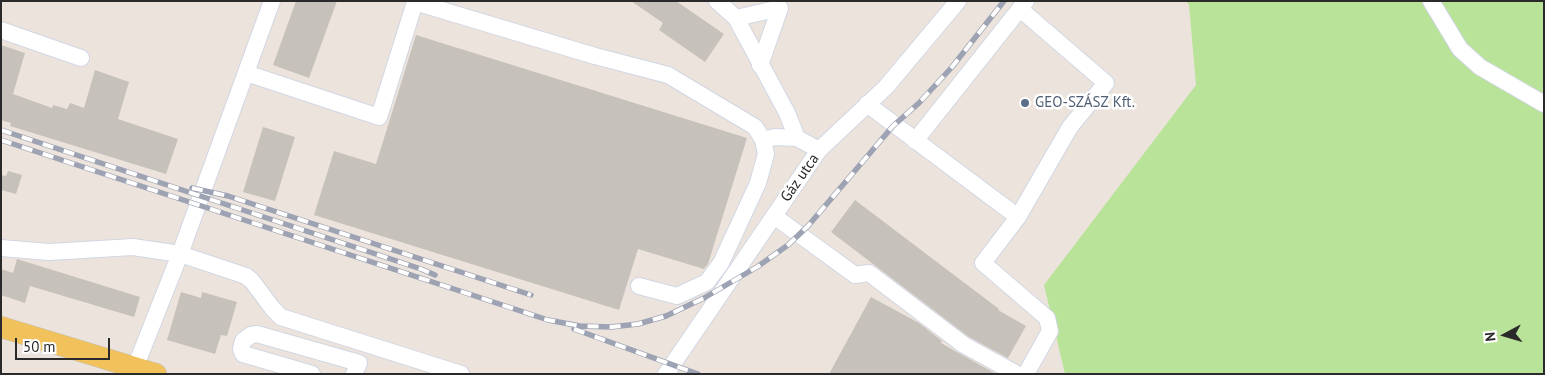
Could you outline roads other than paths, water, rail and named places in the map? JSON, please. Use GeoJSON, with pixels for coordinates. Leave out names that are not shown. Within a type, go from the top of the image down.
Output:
{"type":"FeatureCollection","features":[{"type":"Feature","properties":{"kind":"main road"},"geometry":{"type":"LineString","coordinates":[[1,328],[156,374]]}},
{"type":"Feature","properties":{"kind":"street"},"geometry":{"type":"LineString","coordinates":[[135,368],[180,254],[272,1]]}},
{"type":"Feature","properties":{"kind":"street"},"geometry":{"type":"LineString","coordinates":[[717,1],[736,18],[787,113],[797,138]]}},
{"type":"Feature","properties":{"kind":"street","name":"Gáz utca"},"geometry":{"type":"LineString","coordinates":[[666,374],[819,150],[886,87],[958,1]]}},
{"type":"Feature","properties":{"kind":"street"},"geometry":{"type":"LineString","coordinates":[[1431,1],[1460,49],[1480,67],[1544,104]]}},
{"type":"Feature","properties":{"kind":"street"},"geometry":{"type":"LineString","coordinates":[[246,73],[379,117],[415,2],[595,56],[668,75],[755,127],[763,140],[766,154],[758,183],[721,263],[707,282],[677,296],[639,286]]}},
{"type":"Feature","properties":{"kind":"street"},"geometry":{"type":"LineString","coordinates":[[736,18],[782,4]]}},
{"type":"Feature","properties":{"kind":"street"},"geometry":{"type":"LineString","coordinates":[[760,65],[782,4]]}},
{"type":"Feature","properties":{"kind":"street"},"geometry":{"type":"LineString","coordinates":[[915,141],[1023,5],[1106,83],[1070,127],[1018,217],[983,263],[1047,318],[1050,331],[1026,374]]}},
{"type":"Feature","properties":{"kind":"street"},"geometry":{"type":"LineString","coordinates":[[1,30],[81,58]]}},
{"type":"Feature","properties":{"kind":"street"},"geometry":{"type":"LineString","coordinates":[[867,104],[1018,217]]}},
{"type":"Feature","properties":{"kind":"street"},"geometry":{"type":"LineString","coordinates":[[763,140],[775,137],[797,138],[819,150]]}},
{"type":"Feature","properties":{"kind":"street"},"geometry":{"type":"LineString","coordinates":[[774,216],[855,275],[869,273],[964,345],[1016,374]]}},
{"type":"Feature","properties":{"kind":"street"},"geometry":{"type":"LineString","coordinates":[[1,248],[49,252],[133,247],[180,254],[246,276],[282,317],[461,374]]}},
{"type":"Feature","properties":{"kind":"street"},"geometry":{"type":"LineString","coordinates":[[312,374],[243,354],[241,349],[243,341],[251,335],[257,334],[359,363],[354,374]]}},
{"type":"Feature","properties":{"kind":"railway"},"geometry":{"type":"LineString","coordinates":[[1,140],[548,320],[580,326],[611,327],[638,324],[666,316],[704,298],[757,267],[788,245],[808,226],[893,126],[919,103],[952,67],[1004,1]]}},
{"type":"Feature","properties":{"kind":"railway"},"geometry":{"type":"LineString","coordinates":[[1,130],[435,275]]}},
{"type":"Feature","properties":{"kind":"railway"},"geometry":{"type":"LineString","coordinates":[[192,188],[228,196],[531,295]]}},
{"type":"Feature","properties":{"kind":"railway"},"geometry":{"type":"LineString","coordinates":[[574,329],[698,374]]}},
{"type":"Feature","properties":{"kind":"place","name":"GEO-SZÁSZ Kft."},"geometry":{"type":"Point","coordinates":[1025,103]}}]}
